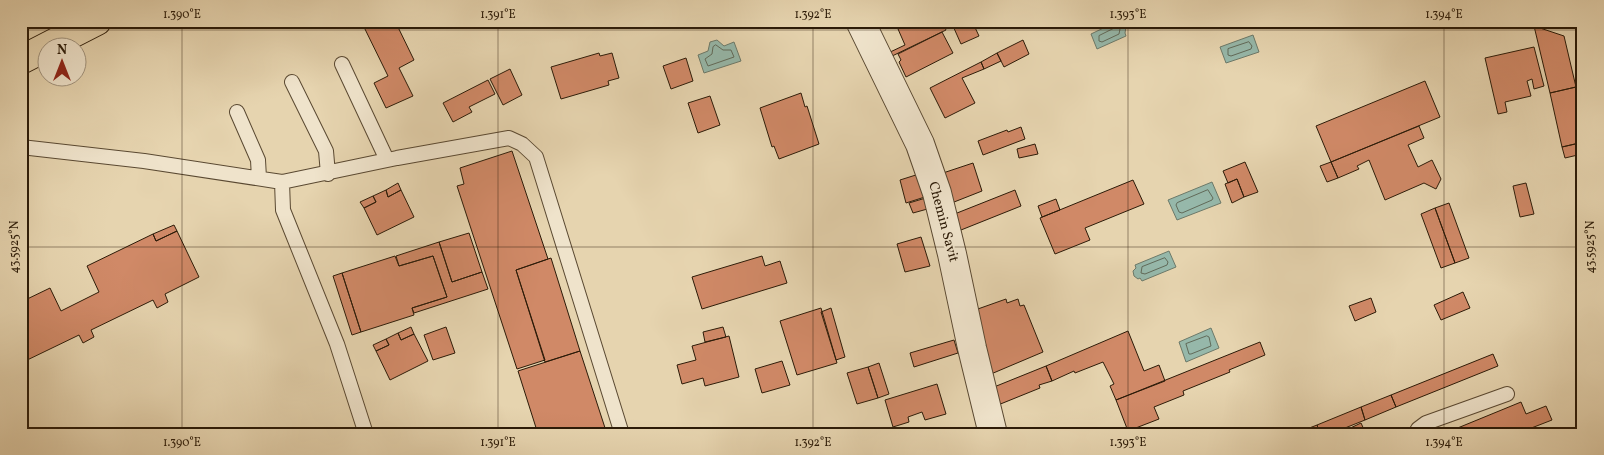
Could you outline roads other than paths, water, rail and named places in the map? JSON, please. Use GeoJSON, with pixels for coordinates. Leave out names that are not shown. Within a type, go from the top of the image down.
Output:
{"type":"FeatureCollection","features":[{"type":"Feature","properties":{"kind":"main road"},"geometry":{"type":"LineString","coordinates":[[21,60],[97,21]]}},
{"type":"Feature","properties":{"kind":"street","name":"Chemin Savit"},"geometry":{"type":"LineString","coordinates":[[860,21],[920,144],[937,194],[993,434]]}},
{"type":"Feature","properties":{"kind":"lane"},"geometry":{"type":"LineString","coordinates":[[342,64],[387,160]]}},
{"type":"Feature","properties":{"kind":"lane"},"geometry":{"type":"LineString","coordinates":[[292,82],[326,151],[328,174]]}},
{"type":"Feature","properties":{"kind":"lane"},"geometry":{"type":"LineString","coordinates":[[237,112],[258,160],[259,178]]}},
{"type":"Feature","properties":{"kind":"lane"},"geometry":{"type":"LineString","coordinates":[[21,147],[144,161],[282,182],[328,174],[387,160],[509,138],[522,144],[536,157],[622,434]]}},
{"type":"Feature","properties":{"kind":"lane"},"geometry":{"type":"LineString","coordinates":[[282,182],[283,210],[337,344],[366,434]]}},
{"type":"Feature","properties":{"kind":"lane"},"geometry":{"type":"LineString","coordinates":[[1415,434],[1426,423],[1507,394]]}},
{"type":"Feature","properties":{"kind":"water"},"geometry":{"type":"Polygon","coordinates":[[[1118,21],[1126,27],[1126,36],[1097,49],[1091,34],[1118,21]]]}},
{"type":"Feature","properties":{"kind":"water"},"geometry":{"type":"Polygon","coordinates":[[[1253,35],[1259,52],[1226,63],[1220,47],[1253,35]]]}},
{"type":"Feature","properties":{"kind":"water"},"geometry":{"type":"Polygon","coordinates":[[[717,40],[724,46],[734,42],[741,61],[704,73],[698,55],[708,51],[710,42],[717,40]]]}},
{"type":"Feature","properties":{"kind":"water"},"geometry":{"type":"Polygon","coordinates":[[[1212,182],[1221,203],[1177,220],[1168,200],[1212,182]]]}},
{"type":"Feature","properties":{"kind":"water"},"geometry":{"type":"Polygon","coordinates":[[[1169,251],[1176,267],[1142,281],[1134,276],[1135,265],[1169,251]]]}},
{"type":"Feature","properties":{"kind":"water"},"geometry":{"type":"Polygon","coordinates":[[[1211,328],[1219,348],[1186,362],[1179,342],[1211,328]]]}}]}
